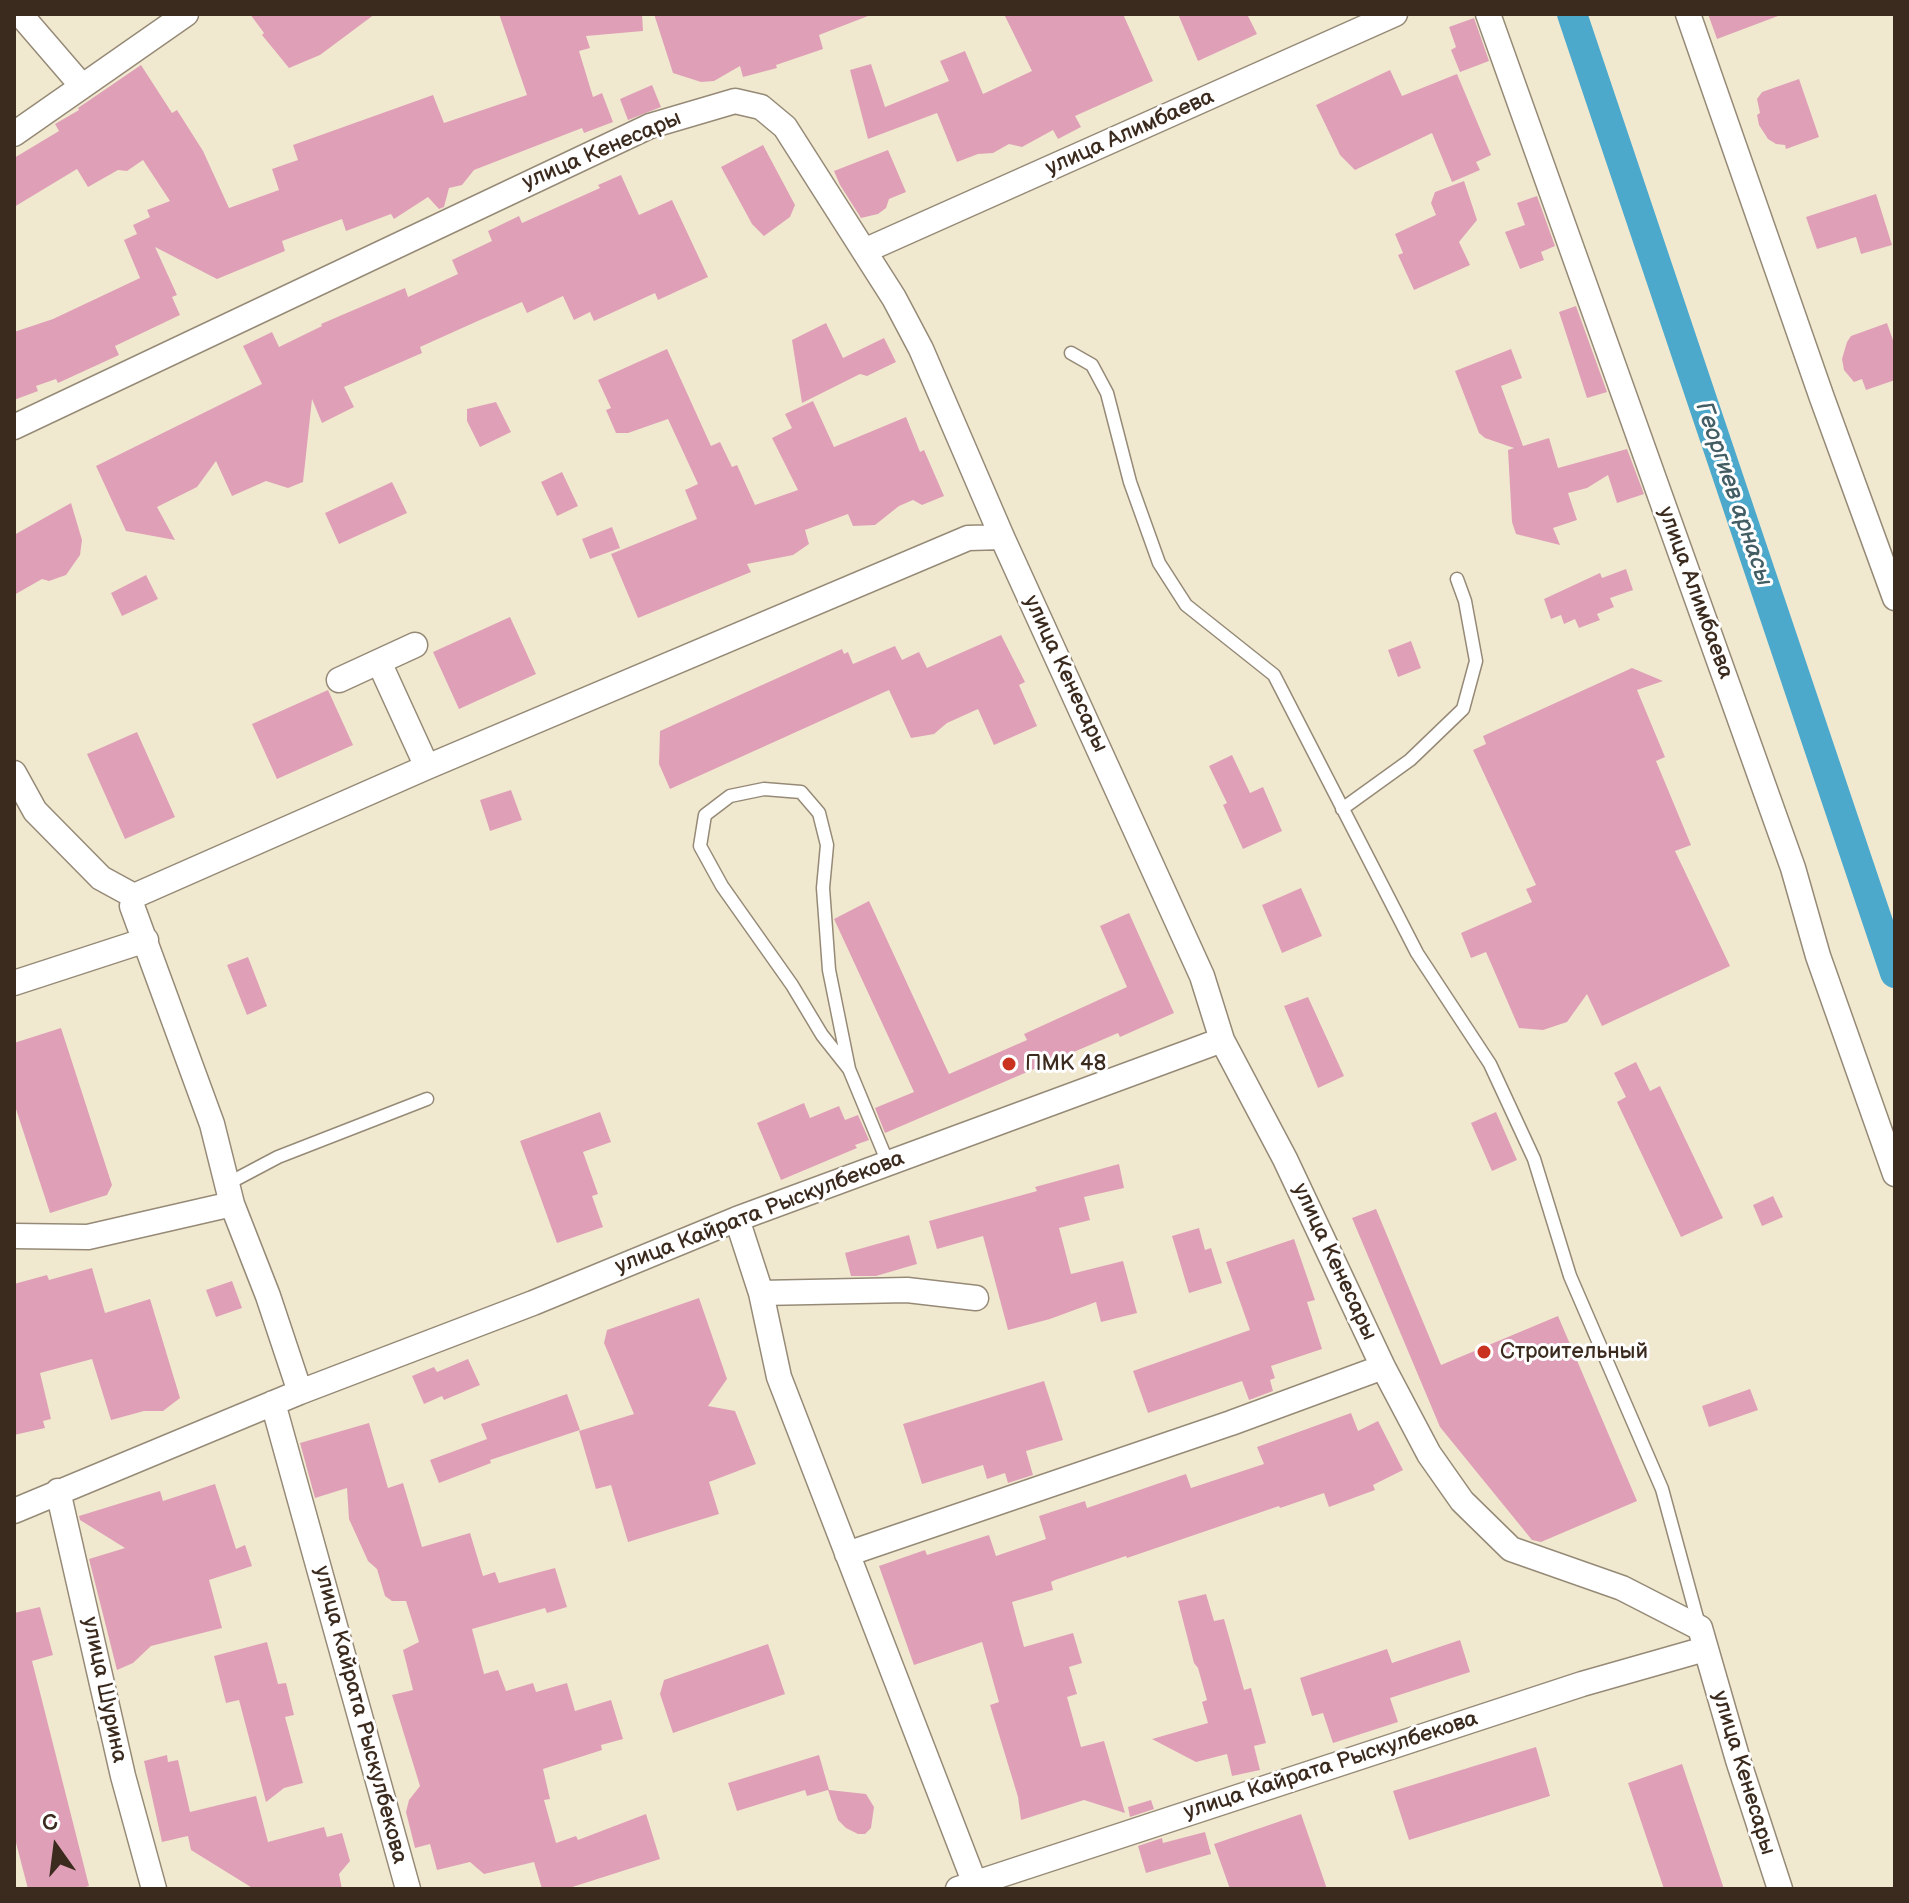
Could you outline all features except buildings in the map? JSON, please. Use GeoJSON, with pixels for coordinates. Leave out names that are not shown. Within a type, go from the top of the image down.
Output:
{"type":"FeatureCollection","features":[{"type":"Feature","properties":{"kind":"street"},"geometry":{"type":"LineString","coordinates":[[20,14],[82,86]]}},
{"type":"Feature","properties":{"kind":"street"},"geometry":{"type":"LineString","coordinates":[[14,134],[186,14]]}},
{"type":"Feature","properties":{"kind":"street","name":"улица Алимбаева"},"geometry":{"type":"LineString","coordinates":[[864,251],[1395,14]]}},
{"type":"Feature","properties":{"kind":"street","name":"улица Алимбаева"},"geometry":{"type":"LineString","coordinates":[[1488,14],[1793,868],[1818,956],[1895,1174]]}},
{"type":"Feature","properties":{"kind":"street"},"geometry":{"type":"LineString","coordinates":[[1688,14],[1895,598]]}},
{"type":"Feature","properties":{"kind":"street","name":"улица Кенесары"},"geometry":{"type":"LineString","coordinates":[[14,427],[638,131],[684,114],[735,101],[761,107],[785,127],[894,298],[921,349],[1002,537],[1202,976],[1222,1040],[1285,1159],[1383,1367],[1429,1454],[1462,1501],[1511,1549],[1622,1588],[1702,1639],[1780,1889]]}},
{"type":"Feature","properties":{"kind":"street"},"geometry":{"type":"LineString","coordinates":[[134,896],[427,767],[968,538],[1002,537]]}},
{"type":"Feature","properties":{"kind":"street"},"geometry":{"type":"LineString","coordinates":[[339,680],[415,645]]}},
{"type":"Feature","properties":{"kind":"street"},"geometry":{"type":"LineString","coordinates":[[379,662],[427,767]]}},
{"type":"Feature","properties":{"kind":"street"},"geometry":{"type":"LineString","coordinates":[[14,773],[35,811],[101,878],[134,896]]}},
{"type":"Feature","properties":{"kind":"street"},"geometry":{"type":"LineString","coordinates":[[134,896],[132,906],[212,1124],[230,1194],[300,1392]]}},
{"type":"Feature","properties":{"kind":"street"},"geometry":{"type":"LineString","coordinates":[[14,983],[146,940]]}},
{"type":"Feature","properties":{"kind":"street","name":"улица Кайрата Рыскулбекова"},"geometry":{"type":"LineString","coordinates":[[14,1511],[300,1392],[533,1303],[737,1219],[1222,1040]]}},
{"type":"Feature","properties":{"kind":"street"},"geometry":{"type":"LineString","coordinates":[[14,1236],[88,1237],[230,1194]]}},
{"type":"Feature","properties":{"kind":"street"},"geometry":{"type":"LineString","coordinates":[[737,1219],[761,1293],[779,1377],[969,1887]]}},
{"type":"Feature","properties":{"kind":"street"},"geometry":{"type":"LineString","coordinates":[[761,1293],[907,1290],[976,1298]]}},
{"type":"Feature","properties":{"kind":"street"},"geometry":{"type":"LineString","coordinates":[[847,1554],[1202,1433],[1383,1367]]}},
{"type":"Feature","properties":{"kind":"street","name":"улица Кайрата Рыскулбекова"},"geometry":{"type":"LineString","coordinates":[[273,1403],[408,1889]]}},
{"type":"Feature","properties":{"kind":"street","name":"улица Шурина"},"geometry":{"type":"LineString","coordinates":[[58,1491],[123,1776],[154,1889]]}},
{"type":"Feature","properties":{"kind":"street","name":"улица Кайрата Рыскулбекова"},"geometry":{"type":"LineString","coordinates":[[969,1887],[1582,1684],[1702,1639]]}},
{"type":"Feature","properties":{"kind":"lane"},"geometry":{"type":"LineString","coordinates":[[1071,353],[1092,365],[1107,393],[1130,482],[1159,563],[1186,605],[1274,675],[1417,953],[1490,1064],[1534,1159],[1570,1276],[1662,1489],[1702,1639]]}},
{"type":"Feature","properties":{"kind":"lane"},"geometry":{"type":"LineString","coordinates":[[1342,809],[1410,760],[1463,709],[1476,661],[1465,601],[1457,579]]}},
{"type":"Feature","properties":{"kind":"lane"},"geometry":{"type":"LineString","coordinates":[[849,1069],[822,1035],[792,985],[755,936],[700,846],[705,815],[730,796],[764,789],[801,792],[819,813],[827,845],[823,888],[829,970],[849,1069],[888,1163]]}},
{"type":"Feature","properties":{"kind":"lane"},"geometry":{"type":"LineString","coordinates":[[230,1194],[278,1157],[427,1099]]}},
{"type":"Feature","properties":{"kind":"waterway","name":"Георгиев арнасы"},"geometry":{"type":"LineString","coordinates":[[1572,14],[1895,973]]}},
{"type":"Feature","properties":{"kind":"place","name":"ПМК 48"},"geometry":{"type":"Point","coordinates":[1009,1064]}},
{"type":"Feature","properties":{"kind":"place","name":"Строительный"},"geometry":{"type":"Point","coordinates":[1484,1352]}}]}
